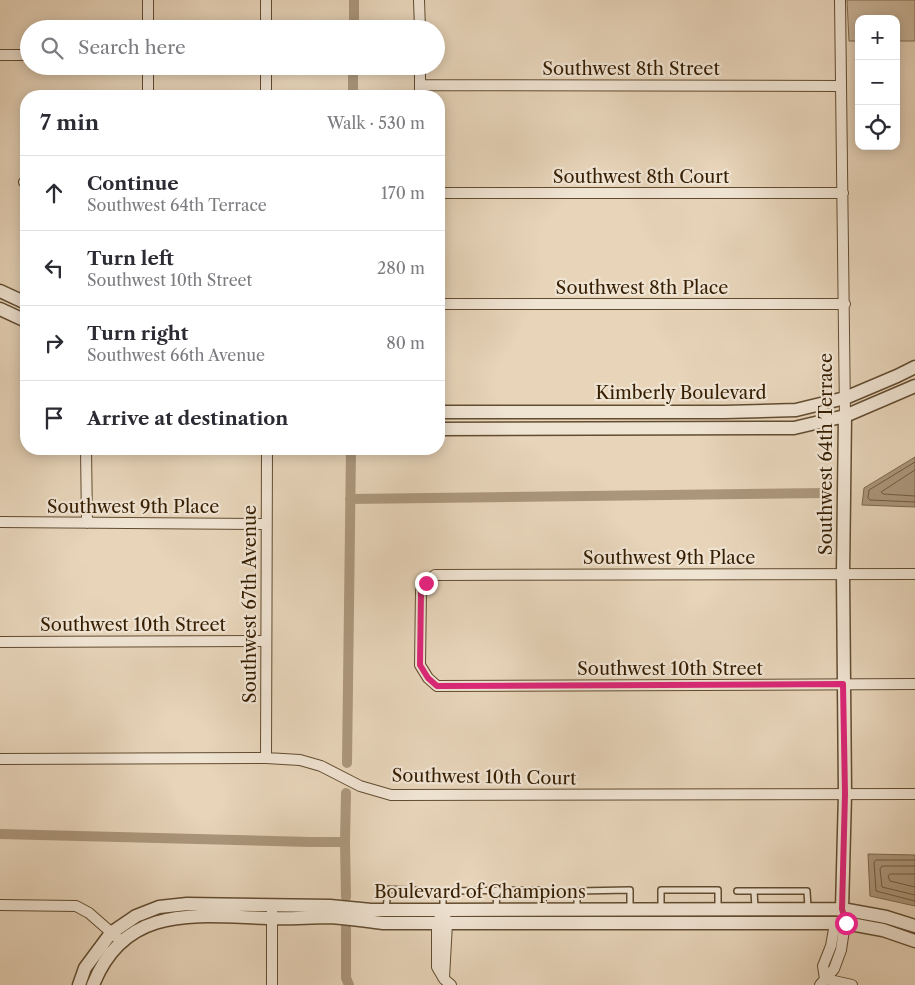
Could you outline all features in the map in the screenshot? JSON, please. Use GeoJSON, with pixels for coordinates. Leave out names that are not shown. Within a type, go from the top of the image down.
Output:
{"type":"FeatureCollection","features":[{"type":"Feature","properties":{"kind":"street"},"geometry":{"type":"LineString","coordinates":[[148,0],[148,20]]}},
{"type":"Feature","properties":{"kind":"street"},"geometry":{"type":"LineString","coordinates":[[266,0],[266,20]]}},
{"type":"Feature","properties":{"kind":"street"},"geometry":{"type":"LineString","coordinates":[[419,0],[420,20]]}},
{"type":"Feature","properties":{"kind":"street","name":"Southwest 64th Terrace"},"geometry":{"type":"LineString","coordinates":[[840,0],[845,304],[843,574],[845,794],[840,923]]}},
{"type":"Feature","properties":{"kind":"street"},"geometry":{"type":"LineString","coordinates":[[0,55],[20,55]]}},
{"type":"Feature","properties":{"kind":"street"},"geometry":{"type":"LineString","coordinates":[[148,75],[148,90]]}},
{"type":"Feature","properties":{"kind":"street"},"geometry":{"type":"LineString","coordinates":[[266,75],[266,90]]}},
{"type":"Feature","properties":{"kind":"street"},"geometry":{"type":"LineString","coordinates":[[420,75],[420,90]]}},
{"type":"Feature","properties":{"kind":"street","name":"Southwest 8th Street"},"geometry":{"type":"LineString","coordinates":[[420,85],[841,86]]}},
{"type":"Feature","properties":{"kind":"street","name":"Southwest 8th Court"},"geometry":{"type":"LineString","coordinates":[[445,193],[843,193]]}},
{"type":"Feature","properties":{"kind":"street"},"geometry":{"type":"LineString","coordinates":[[0,291],[20,300]]}},
{"type":"Feature","properties":{"kind":"street","name":"Southwest 8th Place"},"geometry":{"type":"LineString","coordinates":[[445,304],[845,304]]}},
{"type":"Feature","properties":{"kind":"street"},"geometry":{"type":"LineString","coordinates":[[0,309],[20,318]]}},
{"type":"Feature","properties":{"kind":"street","name":"Kimberly Boulevard"},"geometry":{"type":"LineString","coordinates":[[445,412],[725,412],[796,410],[845,398],[915,367]]}},
{"type":"Feature","properties":{"kind":"street","name":"Kimberly Boulevard"},"geometry":{"type":"LineString","coordinates":[[445,429],[794,428],[845,416],[915,386]]}},
{"type":"Feature","properties":{"kind":"street"},"geometry":{"type":"LineString","coordinates":[[649,428],[650,411]]}},
{"type":"Feature","properties":{"kind":"street"},"geometry":{"type":"LineString","coordinates":[[86,455],[87,523]]}},
{"type":"Feature","properties":{"kind":"street","name":"Southwest 67th Avenue"},"geometry":{"type":"LineString","coordinates":[[266,758],[267,455]]}},
{"type":"Feature","properties":{"kind":"street","name":"Southwest 9th Place"},"geometry":{"type":"LineString","coordinates":[[0,522],[266,524]]}},
{"type":"Feature","properties":{"kind":"street","name":"Southwest 9th Place"},"geometry":{"type":"LineString","coordinates":[[428,678],[420,665],[421,591],[426,583],[435,575],[915,574]]}},
{"type":"Feature","properties":{"kind":"street","name":"Southwest 10th Street"},"geometry":{"type":"LineString","coordinates":[[0,642],[266,641]]}},
{"type":"Feature","properties":{"kind":"street","name":"Southwest 10th Street"},"geometry":{"type":"LineString","coordinates":[[428,678],[437,686],[915,684]]}},
{"type":"Feature","properties":{"kind":"street","name":"Southwest 10th Court"},"geometry":{"type":"LineString","coordinates":[[0,759],[266,758],[300,760],[321,766],[360,786],[391,795],[915,794]]}},
{"type":"Feature","properties":{"kind":"street","name":"Boulevard of Champions"},"geometry":{"type":"LineString","coordinates":[[80,985],[85,968],[136,916],[159,907],[187,904],[272,905],[351,914],[383,923],[442,918],[496,910],[543,910],[578,917],[840,923],[883,930],[915,940]]}},
{"type":"Feature","properties":{"kind":"street"},"geometry":{"type":"LineString","coordinates":[[0,905],[76,906],[88,912],[116,937]]}},
{"type":"Feature","properties":{"kind":"street"},"geometry":{"type":"LineString","coordinates":[[272,905],[272,985]]}},
{"type":"Feature","properties":{"kind":"street","name":"Boulevard of Champions"},"geometry":{"type":"LineString","coordinates":[[93,985],[97,973],[116,937],[166,919],[190,916],[330,917],[386,910],[442,918],[542,924],[630,910],[842,909],[886,917],[915,926]]}},
{"type":"Feature","properties":{"kind":"street"},"geometry":{"type":"LineString","coordinates":[[442,918],[437,967],[447,982]]}},
{"type":"Feature","properties":{"kind":"street"},"geometry":{"type":"LineString","coordinates":[[840,923],[823,966],[822,982],[852,985]]}},
{"type":"Feature","properties":{"kind":"lane"},"geometry":{"type":"LineString","coordinates":[[378,890],[543,890],[542,924]]}},
{"type":"Feature","properties":{"kind":"lane"},"geometry":{"type":"LineString","coordinates":[[386,910],[388,890]]}},
{"type":"Feature","properties":{"kind":"lane"},"geometry":{"type":"LineString","coordinates":[[442,918],[443,890]]}},
{"type":"Feature","properties":{"kind":"lane"},"geometry":{"type":"LineString","coordinates":[[496,890],[496,910]]}},
{"type":"Feature","properties":{"kind":"lane"},"geometry":{"type":"LineString","coordinates":[[578,917],[577,891],[630,890],[630,910]]}},
{"type":"Feature","properties":{"kind":"lane"},"geometry":{"type":"LineString","coordinates":[[661,910],[661,890],[718,890],[718,909]]}},
{"type":"Feature","properties":{"kind":"lane"},"geometry":{"type":"LineString","coordinates":[[737,891],[807,891],[808,910]]}},
{"type":"Feature","properties":{"kind":"lane"},"geometry":{"type":"LineString","coordinates":[[754,891],[755,909]]}},
{"type":"Feature","properties":{"kind":"shaded area"},"geometry":{"type":"Polygon","coordinates":[[[847,0],[915,0],[915,41],[900,41],[900,15],[855,15],[855,41],[849,41],[847,0]]]}},
{"type":"Feature","properties":{"kind":"water"},"geometry":{"type":"Polygon","coordinates":[[[915,457],[915,507],[862,505],[864,488],[915,457]]]}},
{"type":"Feature","properties":{"kind":"water"},"geometry":{"type":"Polygon","coordinates":[[[868,854],[915,855],[915,906],[870,896],[868,854]]]}},
{"type":"Feature","properties":{"kind":"waterway"},"geometry":{"type":"LineString","coordinates":[[354,0],[354,20]]}},
{"type":"Feature","properties":{"kind":"waterway"},"geometry":{"type":"LineString","coordinates":[[353,75],[353,90]]}},
{"type":"Feature","properties":{"kind":"waterway"},"geometry":{"type":"LineString","coordinates":[[347,763],[351,455]]}},
{"type":"Feature","properties":{"kind":"waterway"},"geometry":{"type":"LineString","coordinates":[[350,499],[825,493]]}},
{"type":"Feature","properties":{"kind":"waterway"},"geometry":{"type":"LineString","coordinates":[[345,842],[346,793]]}},
{"type":"Feature","properties":{"kind":"waterway"},"geometry":{"type":"LineString","coordinates":[[0,834],[345,842],[346,897]]}},
{"type":"Feature","properties":{"kind":"waterway"},"geometry":{"type":"LineString","coordinates":[[346,927],[346,978],[349,985]]}},
{"type":"Feature","properties":{"kind":"route"},"geometry":{"type":"LineString","coordinates":[[426,583],[421,591],[420,665],[428,678],[437,686],[843,684],[845,794],[842,909],[846,923]]}}]}
